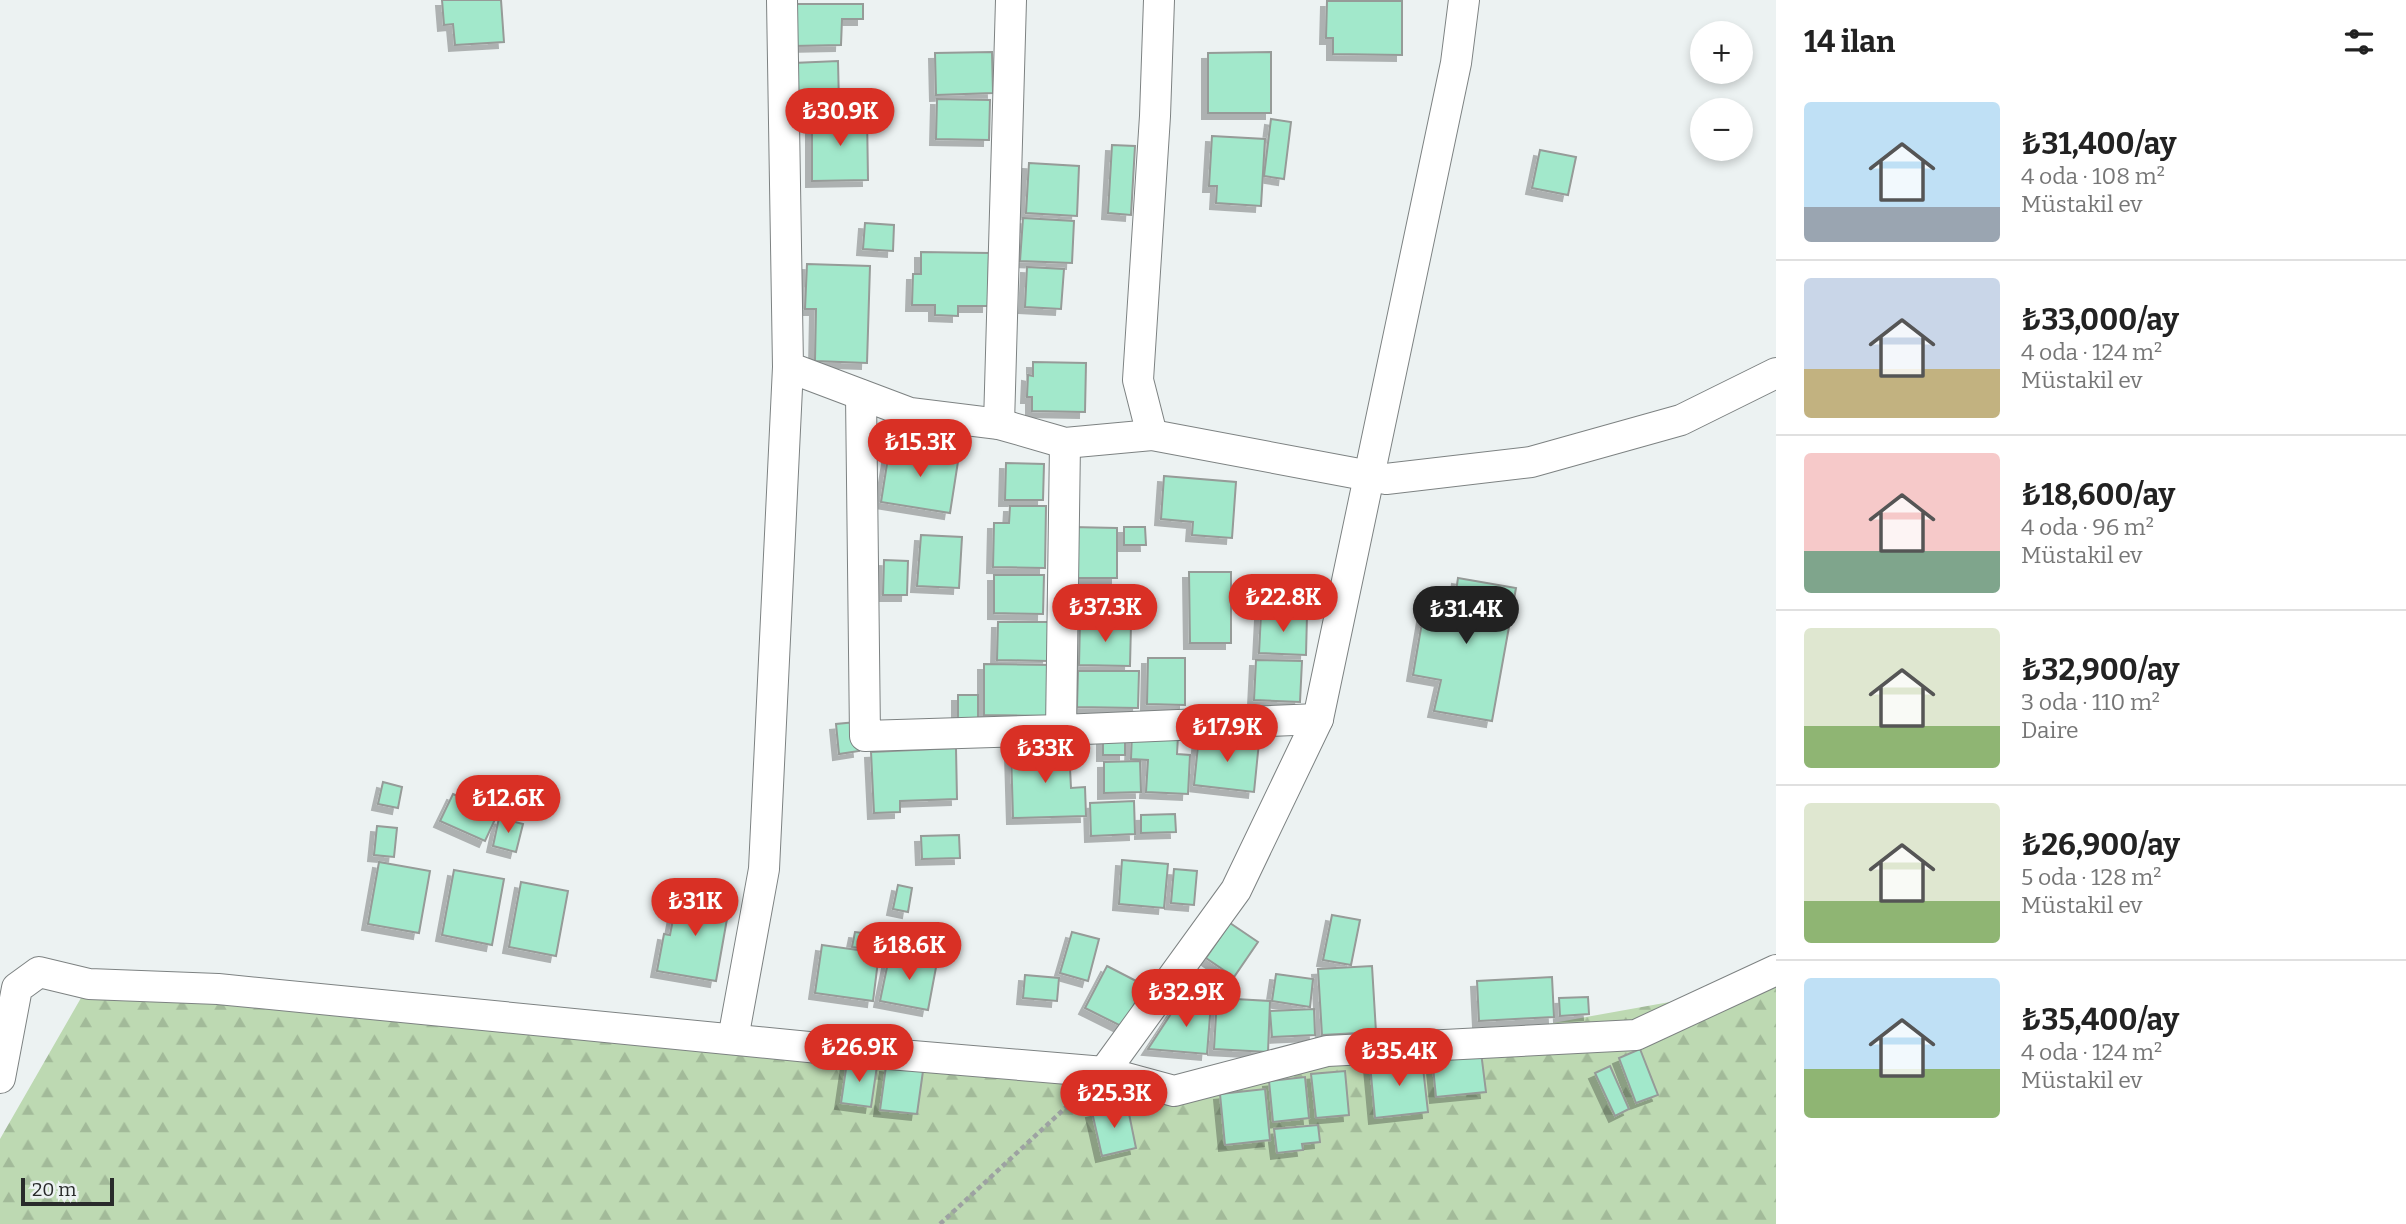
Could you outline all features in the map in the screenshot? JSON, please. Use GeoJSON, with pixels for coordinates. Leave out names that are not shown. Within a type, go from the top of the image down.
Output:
{"type":"FeatureCollection","features":[{"type":"Feature","properties":{"kind":"street"},"geometry":{"type":"LineString","coordinates":[[733,1040],[764,869],[788,367],[782,0]]}},
{"type":"Feature","properties":{"kind":"street"},"geometry":{"type":"LineString","coordinates":[[999,424],[1011,0]]}},
{"type":"Feature","properties":{"kind":"street"},"geometry":{"type":"LineString","coordinates":[[1152,435],[1138,380],[1155,116],[1159,0]]}},
{"type":"Feature","properties":{"kind":"street"},"geometry":{"type":"LineString","coordinates":[[1104,1072],[1236,890],[1318,719],[1456,64],[1464,0]]}},
{"type":"Feature","properties":{"kind":"street"},"geometry":{"type":"LineString","coordinates":[[788,367],[910,413],[999,424],[1065,443],[1152,435],[1386,480],[1531,462],[1681,420],[1776,373]]}},
{"type":"Feature","properties":{"kind":"street"},"geometry":{"type":"LineString","coordinates":[[861,395],[865,736],[1318,719]]}},
{"type":"Feature","properties":{"kind":"street"},"geometry":{"type":"LineString","coordinates":[[1061,730],[1065,443]]}},
{"type":"Feature","properties":{"kind":"street"},"geometry":{"type":"LineString","coordinates":[[0,1078],[18,988],[39,972],[89,984],[218,989],[733,1040],[1104,1072],[1174,1091],[1327,1051],[1636,1035],[1776,970]]}},
{"type":"Feature","properties":{"kind":"path"},"geometry":{"type":"LineString","coordinates":[[940,1224],[1104,1072]]}},
{"type":"Feature","properties":{"kind":"green space"},"geometry":{"type":"Polygon","coordinates":[[[1776,979],[1776,1224],[0,1224],[0,1139],[89,984],[1174,1091],[1731,991],[1776,979]]]}},
{"type":"Feature","properties":{"kind":"building"},"geometry":{"type":"Polygon","coordinates":[[[442,0],[501,0],[504,42],[455,45],[453,24],[444,25],[442,0]]]}},
{"type":"Feature","properties":{"kind":"building"},"geometry":{"type":"Polygon","coordinates":[[[1327,1],[1402,1],[1402,55],[1333,54],[1333,38],[1326,38],[1327,1]]]}},
{"type":"Feature","properties":{"kind":"building"},"geometry":{"type":"Polygon","coordinates":[[[793,4],[863,4],[863,19],[842,19],[841,45],[793,46],[793,4]]]}},
{"type":"Feature","properties":{"kind":"building"},"geometry":{"type":"Polygon","coordinates":[[[992,52],[993,93],[936,95],[935,53],[992,52]]]}},
{"type":"Feature","properties":{"kind":"building"},"geometry":{"type":"Polygon","coordinates":[[[1271,52],[1271,113],[1208,113],[1208,53],[1271,52]]]}},
{"type":"Feature","properties":{"kind":"building"},"geometry":{"type":"Polygon","coordinates":[[[838,61],[839,105],[794,106],[793,63],[838,61]]]}},
{"type":"Feature","properties":{"kind":"building"},"geometry":{"type":"Polygon","coordinates":[[[937,99],[990,100],[989,140],[936,139],[937,99]]]}},
{"type":"Feature","properties":{"kind":"building"},"geometry":{"type":"Polygon","coordinates":[[[867,114],[868,180],[812,181],[812,115],[867,114]]]}},
{"type":"Feature","properties":{"kind":"building"},"geometry":{"type":"Polygon","coordinates":[[[1271,119],[1291,122],[1284,179],[1264,176],[1271,119]]]}},
{"type":"Feature","properties":{"kind":"building"},"geometry":{"type":"Polygon","coordinates":[[[1212,136],[1265,139],[1261,206],[1216,203],[1217,186],[1209,186],[1212,136]]]}},
{"type":"Feature","properties":{"kind":"building"},"geometry":{"type":"Polygon","coordinates":[[[1112,145],[1135,146],[1131,215],[1108,213],[1112,145]]]}},
{"type":"Feature","properties":{"kind":"building"},"geometry":{"type":"Polygon","coordinates":[[[1540,150],[1576,157],[1568,195],[1532,188],[1540,150]]]}},
{"type":"Feature","properties":{"kind":"building"},"geometry":{"type":"Polygon","coordinates":[[[1029,163],[1079,166],[1077,216],[1026,213],[1029,163]]]}},
{"type":"Feature","properties":{"kind":"building"},"geometry":{"type":"Polygon","coordinates":[[[1023,218],[1074,221],[1072,263],[1020,261],[1023,218]]]}},
{"type":"Feature","properties":{"kind":"building"},"geometry":{"type":"Polygon","coordinates":[[[865,223],[894,225],[893,251],[863,249],[865,223]]]}},
{"type":"Feature","properties":{"kind":"building"},"geometry":{"type":"Polygon","coordinates":[[[921,252],[989,253],[988,306],[958,306],[958,316],[935,315],[935,305],[912,305],[913,274],[921,274],[921,252]]]}},
{"type":"Feature","properties":{"kind":"building"},"geometry":{"type":"Polygon","coordinates":[[[807,264],[870,266],[867,363],[815,361],[816,309],[805,309],[807,264]]]}},
{"type":"Feature","properties":{"kind":"building"},"geometry":{"type":"Polygon","coordinates":[[[1027,267],[1064,269],[1061,309],[1025,307],[1027,267]]]}},
{"type":"Feature","properties":{"kind":"building"},"geometry":{"type":"Polygon","coordinates":[[[1033,362],[1086,363],[1085,412],[1032,411],[1032,397],[1027,397],[1028,375],[1033,376],[1033,362]]]}},
{"type":"Feature","properties":{"kind":"building"},"geometry":{"type":"Polygon","coordinates":[[[890,445],[959,455],[950,513],[881,502],[890,445]]]}},
{"type":"Feature","properties":{"kind":"building"},"geometry":{"type":"Polygon","coordinates":[[[1006,463],[1044,464],[1043,500],[1005,500],[1006,463]]]}},
{"type":"Feature","properties":{"kind":"building"},"geometry":{"type":"Polygon","coordinates":[[[1164,476],[1236,482],[1232,538],[1192,535],[1193,522],[1161,519],[1164,476]]]}},
{"type":"Feature","properties":{"kind":"building"},"geometry":{"type":"Polygon","coordinates":[[[1010,506],[1046,506],[1045,568],[993,567],[994,523],[1009,523],[1010,506]]]}},
{"type":"Feature","properties":{"kind":"building"},"geometry":{"type":"Polygon","coordinates":[[[1072,527],[1117,528],[1117,578],[1072,578],[1072,527]]]}},
{"type":"Feature","properties":{"kind":"building"},"geometry":{"type":"Polygon","coordinates":[[[1124,527],[1145,527],[1146,545],[1124,545],[1124,527]]]}},
{"type":"Feature","properties":{"kind":"building"},"geometry":{"type":"Polygon","coordinates":[[[921,535],[962,537],[959,588],[917,586],[921,535]]]}},
{"type":"Feature","properties":{"kind":"building"},"geometry":{"type":"Polygon","coordinates":[[[884,560],[908,561],[907,595],[883,595],[884,560]]]}},
{"type":"Feature","properties":{"kind":"building"},"geometry":{"type":"Polygon","coordinates":[[[1189,572],[1231,572],[1231,643],[1190,643],[1189,572]]]}},
{"type":"Feature","properties":{"kind":"building"},"geometry":{"type":"Polygon","coordinates":[[[994,575],[1044,575],[1043,614],[994,613],[994,575]]]}},
{"type":"Feature","properties":{"kind":"building"},"geometry":{"type":"Polygon","coordinates":[[[1458,578],[1516,588],[1492,721],[1434,711],[1441,680],[1413,675],[1427,593],[1455,598],[1458,578]]]}},
{"type":"Feature","properties":{"kind":"building"},"geometry":{"type":"Polygon","coordinates":[[[1261,614],[1307,615],[1306,655],[1259,653],[1261,614]]]}},
{"type":"Feature","properties":{"kind":"building"},"geometry":{"type":"Polygon","coordinates":[[[998,622],[1049,622],[1048,661],[997,660],[998,622]]]}},
{"type":"Feature","properties":{"kind":"building"},"geometry":{"type":"Polygon","coordinates":[[[1080,623],[1131,624],[1130,666],[1079,665],[1080,623]]]}},
{"type":"Feature","properties":{"kind":"building"},"geometry":{"type":"Polygon","coordinates":[[[1148,658],[1185,658],[1185,705],[1147,704],[1148,658]]]}},
{"type":"Feature","properties":{"kind":"building"},"geometry":{"type":"Polygon","coordinates":[[[1256,660],[1302,661],[1300,702],[1254,700],[1256,660]]]}},
{"type":"Feature","properties":{"kind":"building"},"geometry":{"type":"Polygon","coordinates":[[[984,664],[1053,665],[1052,716],[984,715],[984,664]]]}},
{"type":"Feature","properties":{"kind":"building"},"geometry":{"type":"Polygon","coordinates":[[[1078,671],[1139,671],[1138,708],[1077,707],[1078,671]]]}},
{"type":"Feature","properties":{"kind":"building"},"geometry":{"type":"Polygon","coordinates":[[[958,695],[978,695],[978,719],[958,719],[958,695]]]}},
{"type":"Feature","properties":{"kind":"building"},"geometry":{"type":"Polygon","coordinates":[[[856,722],[859,751],[839,754],[836,724],[856,722]]]}},
{"type":"Feature","properties":{"kind":"building"},"geometry":{"type":"Polygon","coordinates":[[[1132,733],[1178,736],[1177,754],[1190,755],[1188,794],[1146,792],[1148,760],[1131,759],[1132,733]]]}},
{"type":"Feature","properties":{"kind":"building"},"geometry":{"type":"Polygon","coordinates":[[[1199,736],[1259,742],[1254,792],[1194,785],[1199,736]]]}},
{"type":"Feature","properties":{"kind":"building"},"geometry":{"type":"Polygon","coordinates":[[[1103,739],[1125,739],[1125,755],[1103,755],[1103,739]]]}},
{"type":"Feature","properties":{"kind":"building"},"geometry":{"type":"Polygon","coordinates":[[[956,748],[957,799],[900,801],[900,812],[874,813],[871,752],[956,748]]]}},
{"type":"Feature","properties":{"kind":"building"},"geometry":{"type":"Polygon","coordinates":[[[1069,748],[1071,788],[1085,787],[1086,816],[1013,818],[1011,750],[1069,748]]]}},
{"type":"Feature","properties":{"kind":"building"},"geometry":{"type":"Polygon","coordinates":[[[1140,761],[1141,792],[1104,793],[1104,762],[1140,761]]]}},
{"type":"Feature","properties":{"kind":"building"},"geometry":{"type":"Polygon","coordinates":[[[383,782],[402,787],[398,808],[378,804],[383,782]]]}},
{"type":"Feature","properties":{"kind":"building"},"geometry":{"type":"Polygon","coordinates":[[[453,794],[497,815],[485,841],[440,821],[453,794]]]}},
{"type":"Feature","properties":{"kind":"building"},"geometry":{"type":"Polygon","coordinates":[[[1134,801],[1135,834],[1091,836],[1090,803],[1134,801]]]}},
{"type":"Feature","properties":{"kind":"building"},"geometry":{"type":"Polygon","coordinates":[[[1175,814],[1176,832],[1141,833],[1141,815],[1175,814]]]}},
{"type":"Feature","properties":{"kind":"building"},"geometry":{"type":"Polygon","coordinates":[[[499,818],[523,824],[516,852],[493,846],[499,818]]]}},
{"type":"Feature","properties":{"kind":"building"},"geometry":{"type":"Polygon","coordinates":[[[377,826],[397,828],[394,857],[374,855],[377,826]]]}},
{"type":"Feature","properties":{"kind":"building"},"geometry":{"type":"Polygon","coordinates":[[[959,835],[960,858],[922,859],[921,836],[959,835]]]}},
{"type":"Feature","properties":{"kind":"building"},"geometry":{"type":"Polygon","coordinates":[[[1122,860],[1168,864],[1164,908],[1119,904],[1122,860]]]}},
{"type":"Feature","properties":{"kind":"building"},"geometry":{"type":"Polygon","coordinates":[[[379,862],[430,871],[419,933],[368,924],[379,862]]]}},
{"type":"Feature","properties":{"kind":"building"},"geometry":{"type":"Polygon","coordinates":[[[1174,869],[1197,871],[1194,905],[1171,903],[1174,869]]]}},
{"type":"Feature","properties":{"kind":"building"},"geometry":{"type":"Polygon","coordinates":[[[454,870],[504,879],[492,945],[442,935],[454,870]]]}},
{"type":"Feature","properties":{"kind":"building"},"geometry":{"type":"Polygon","coordinates":[[[521,882],[568,891],[556,956],[509,947],[521,882]]]}},
{"type":"Feature","properties":{"kind":"building"},"geometry":{"type":"Polygon","coordinates":[[[898,885],[912,888],[908,912],[893,909],[898,885]]]}},
{"type":"Feature","properties":{"kind":"building"},"geometry":{"type":"Polygon","coordinates":[[[678,893],[730,902],[716,981],[657,971],[664,934],[670,935],[678,893]]]}},
{"type":"Feature","properties":{"kind":"building"},"geometry":{"type":"Polygon","coordinates":[[[1332,915],[1360,920],[1351,965],[1323,960],[1332,915]]]}},
{"type":"Feature","properties":{"kind":"building"},"geometry":{"type":"Polygon","coordinates":[[[1230,923],[1258,942],[1234,977],[1206,958],[1230,923]]]}},
{"type":"Feature","properties":{"kind":"building"},"geometry":{"type":"Polygon","coordinates":[[[855,932],[885,936],[883,951],[852,947],[855,932]]]}},
{"type":"Feature","properties":{"kind":"building"},"geometry":{"type":"Polygon","coordinates":[[[1072,932],[1099,939],[1088,981],[1060,973],[1072,932]]]}},
{"type":"Feature","properties":{"kind":"building"},"geometry":{"type":"Polygon","coordinates":[[[822,945],[879,953],[873,1001],[815,993],[822,945]]]}},
{"type":"Feature","properties":{"kind":"building"},"geometry":{"type":"Polygon","coordinates":[[[890,953],[937,962],[928,1010],[880,1001],[890,953]]]}},
{"type":"Feature","properties":{"kind":"building"},"geometry":{"type":"Polygon","coordinates":[[[1107,966],[1144,985],[1123,1027],[1085,1008],[1107,966]]]}},
{"type":"Feature","properties":{"kind":"building"},"geometry":{"type":"Polygon","coordinates":[[[1372,966],[1376,1032],[1322,1035],[1318,969],[1372,966]]]}},
{"type":"Feature","properties":{"kind":"building"},"geometry":{"type":"Polygon","coordinates":[[[1276,974],[1313,979],[1310,1007],[1272,1001],[1276,974]]]}},
{"type":"Feature","properties":{"kind":"building"},"geometry":{"type":"Polygon","coordinates":[[[1025,975],[1059,978],[1057,1001],[1023,998],[1025,975]]]}},
{"type":"Feature","properties":{"kind":"building"},"geometry":{"type":"Polygon","coordinates":[[[1552,977],[1554,1017],[1479,1021],[1477,981],[1552,977]]]}},
{"type":"Feature","properties":{"kind":"building"},"geometry":{"type":"Polygon","coordinates":[[[1588,997],[1589,1014],[1560,1016],[1559,998],[1588,997]]]}},
{"type":"Feature","properties":{"kind":"building"},"geometry":{"type":"Polygon","coordinates":[[[1217,998],[1270,1001],[1268,1052],[1214,1049],[1217,998]]]}},
{"type":"Feature","properties":{"kind":"building"},"geometry":{"type":"Polygon","coordinates":[[[1180,1000],[1211,1003],[1207,1054],[1148,1049],[1180,1000]]]}},
{"type":"Feature","properties":{"kind":"building"},"geometry":{"type":"Polygon","coordinates":[[[1314,1009],[1315,1035],[1272,1037],[1270,1011],[1314,1009]]]}},
{"type":"Feature","properties":{"kind":"building"},"geometry":{"type":"Polygon","coordinates":[[[1640,1049],[1658,1095],[1636,1103],[1619,1058],[1640,1049]]]}},
{"type":"Feature","properties":{"kind":"building"},"geometry":{"type":"Polygon","coordinates":[[[1481,1052],[1486,1092],[1436,1097],[1432,1057],[1481,1052]]]}},
{"type":"Feature","properties":{"kind":"building"},"geometry":{"type":"Polygon","coordinates":[[[1422,1059],[1428,1112],[1375,1118],[1370,1064],[1422,1059]]]}},
{"type":"Feature","properties":{"kind":"building"},"geometry":{"type":"Polygon","coordinates":[[[847,1062],[877,1066],[871,1107],[841,1103],[847,1062]]]}},
{"type":"Feature","properties":{"kind":"building"},"geometry":{"type":"Polygon","coordinates":[[[886,1066],[923,1071],[917,1114],[880,1110],[886,1066]]]}},
{"type":"Feature","properties":{"kind":"building"},"geometry":{"type":"Polygon","coordinates":[[[1610,1066],[1629,1109],[1615,1116],[1595,1073],[1610,1066]]]}},
{"type":"Feature","properties":{"kind":"building"},"geometry":{"type":"Polygon","coordinates":[[[1345,1071],[1349,1115],[1316,1118],[1311,1074],[1345,1071]]]}},
{"type":"Feature","properties":{"kind":"building"},"geometry":{"type":"Polygon","coordinates":[[[1305,1077],[1309,1118],[1273,1122],[1269,1081],[1305,1077]]]}},
{"type":"Feature","properties":{"kind":"building"},"geometry":{"type":"Polygon","coordinates":[[[1265,1089],[1270,1140],[1225,1145],[1220,1094],[1265,1089]]]}},
{"type":"Feature","properties":{"kind":"building"},"geometry":{"type":"Polygon","coordinates":[[[1127,1104],[1136,1148],[1102,1156],[1092,1112],[1127,1104]]]}},
{"type":"Feature","properties":{"kind":"building"},"geometry":{"type":"Polygon","coordinates":[[[1318,1125],[1320,1142],[1302,1144],[1303,1150],[1277,1153],[1274,1129],[1318,1125]]]}}]}
